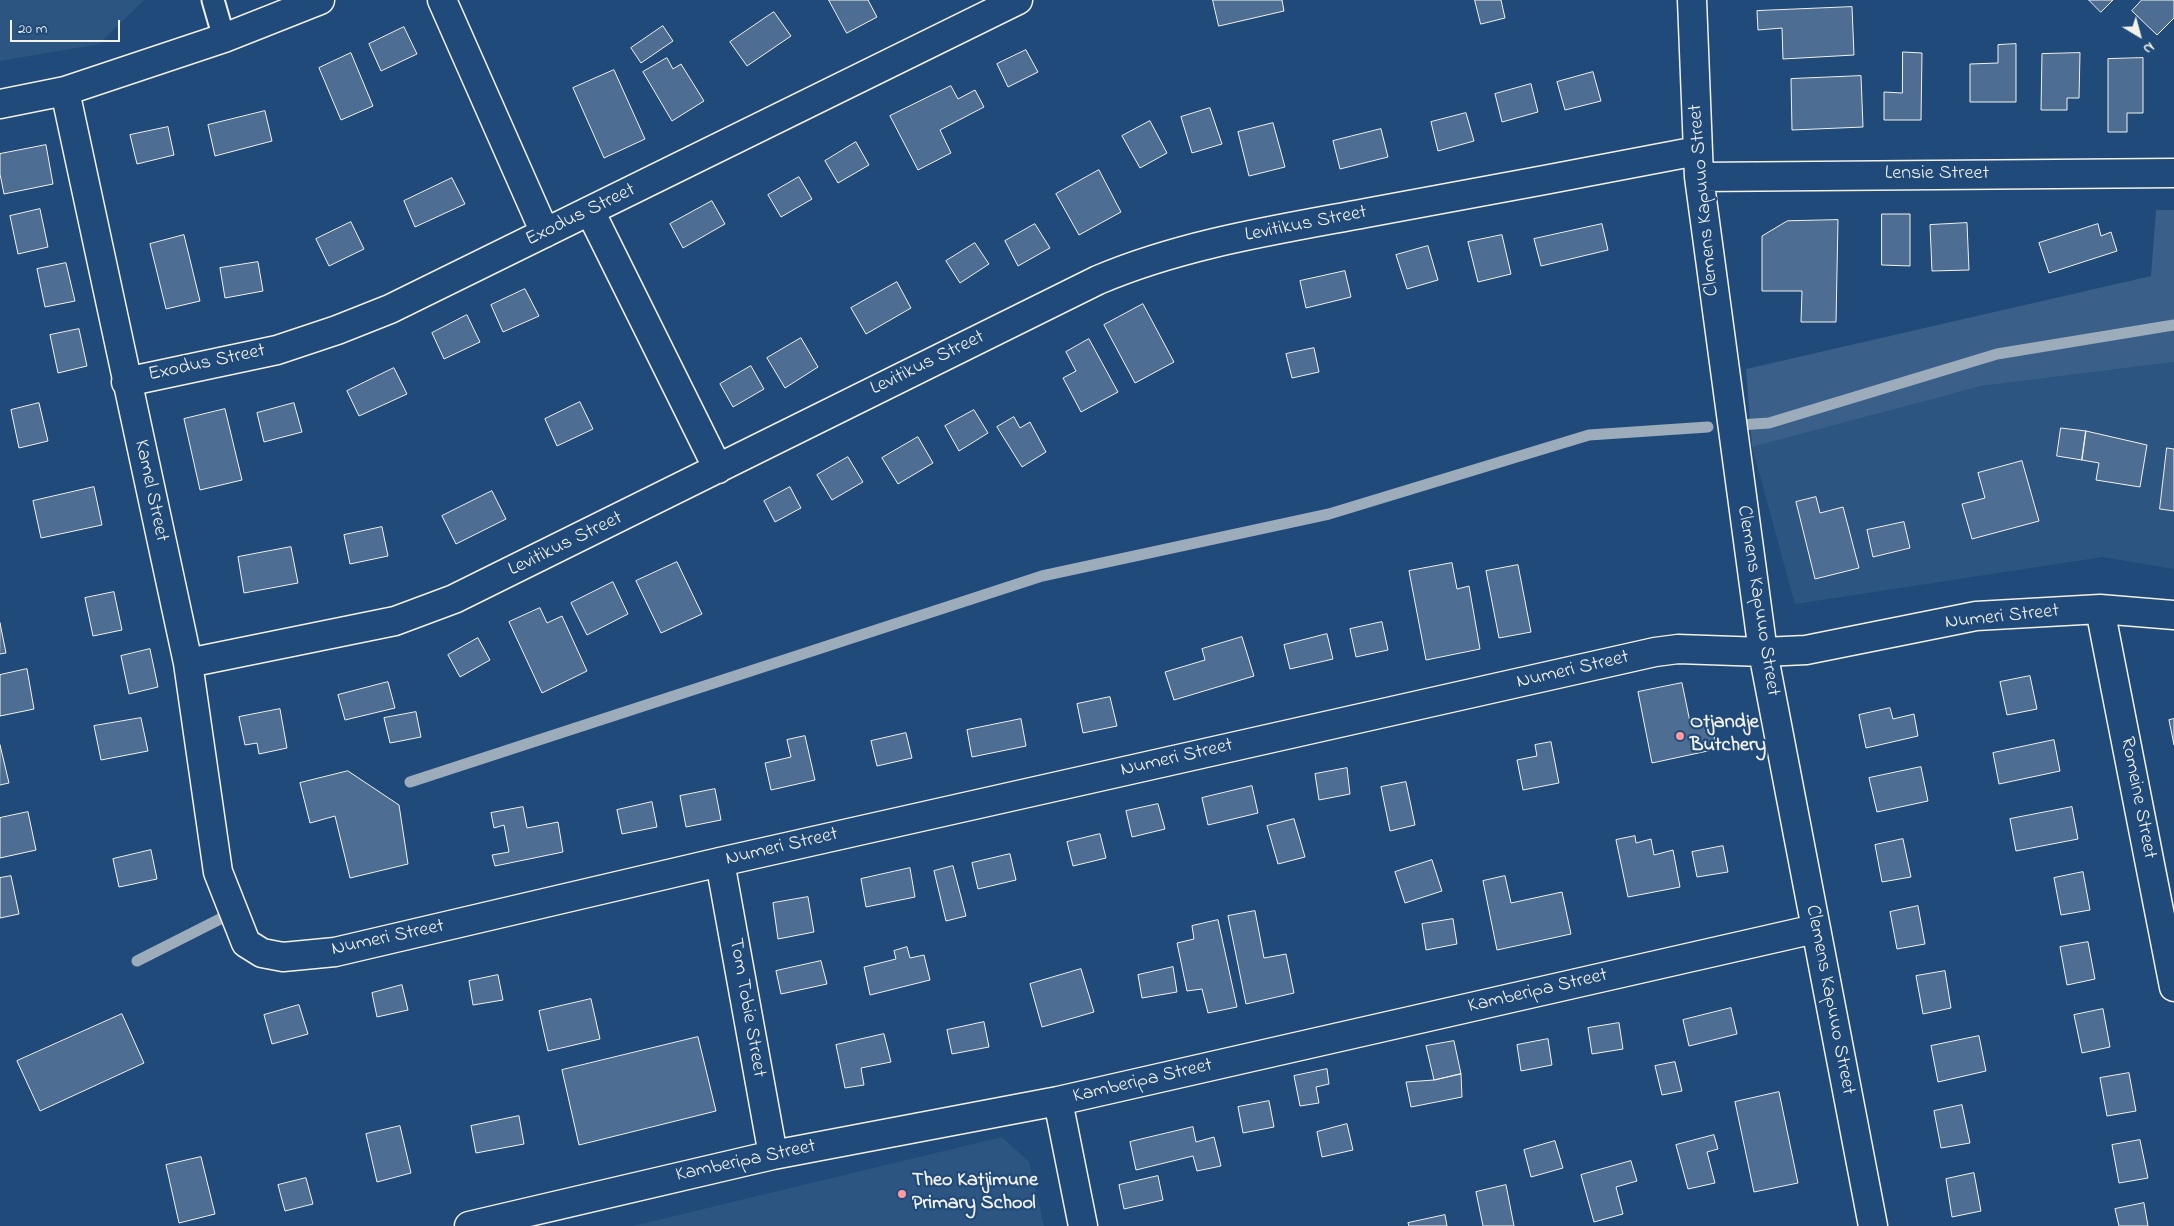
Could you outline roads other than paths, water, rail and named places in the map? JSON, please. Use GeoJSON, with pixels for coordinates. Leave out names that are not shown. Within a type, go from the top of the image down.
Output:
{"type":"FeatureCollection","features":[{"type":"Feature","properties":{"kind":"street"},"geometry":{"type":"LineString","coordinates":[[0,104],[65,91],[224,38],[320,0]]}},
{"type":"Feature","properties":{"kind":"street"},"geometry":{"type":"LineString","coordinates":[[442,0],[545,233]]}},
{"type":"Feature","properties":{"kind":"street","name":"Exodus Street"},"geometry":{"type":"LineString","coordinates":[[126,382],[276,350],[315,338],[418,297],[1018,0]]}},
{"type":"Feature","properties":{"kind":"street","name":"Clemens Kapuuo Street"},"geometry":{"type":"LineString","coordinates":[[1692,0],[1698,164],[1763,652],[1869,1225]]}},
{"type":"Feature","properties":{"kind":"street","name":"Kamel Street"},"geometry":{"type":"LineString","coordinates":[[65,91],[126,382],[188,663],[218,872],[224,892]]}},
{"type":"Feature","properties":{"kind":"street","name":"Lensie Street"},"geometry":{"type":"LineString","coordinates":[[1698,164],[2174,173]]}},
{"type":"Feature","properties":{"kind":"street","name":"Levitikus Street"},"geometry":{"type":"LineString","coordinates":[[188,663],[395,621],[425,611],[506,574],[1098,280],[1133,265],[1194,248],[1276,230],[1698,164]]}},
{"type":"Feature","properties":{"kind":"street"},"geometry":{"type":"LineString","coordinates":[[590,211],[718,469]]}},
{"type":"Feature","properties":{"kind":"street","name":"Numeri Street"},"geometry":{"type":"LineString","coordinates":[[224,892],[246,943],[262,953],[283,957],[335,952],[720,862],[1655,652],[1678,648],[1763,652],[1806,650],[1976,616],[2100,609],[2174,615]]}},
{"type":"Feature","properties":{"kind":"street","name":"Romeine Street"},"geometry":{"type":"LineString","coordinates":[[2100,609],[2174,987]]}},
{"type":"Feature","properties":{"kind":"street","name":"Tom Tobie Street"},"geometry":{"type":"LineString","coordinates":[[720,862],[773,1155]]}},
{"type":"Feature","properties":{"kind":"street","name":"Kamberipa Street"},"geometry":{"type":"LineString","coordinates":[[469,1226],[773,1155],[1058,1101],[1815,929]]}},
{"type":"Feature","properties":{"kind":"street"},"geometry":{"type":"LineString","coordinates":[[1058,1101],[1083,1226]]}},
{"type":"Feature","properties":{"kind":"lane"},"geometry":{"type":"LineString","coordinates":[[213,0],[224,38]]}},
{"type":"Feature","properties":{"kind":"waterway"},"geometry":{"type":"LineString","coordinates":[[1739,425],[1769,423],[1997,354],[2174,325]]}},
{"type":"Feature","properties":{"kind":"waterway"},"geometry":{"type":"LineString","coordinates":[[410,782],[1042,576],[1329,514],[1589,435],[1708,427]]}},
{"type":"Feature","properties":{"kind":"waterway"},"geometry":{"type":"LineString","coordinates":[[137,961],[224,917]]}},
{"type":"Feature","properties":{"kind":"place","name":"Otjandje Butchery"},"geometry":{"type":"Point","coordinates":[1680,736]}},
{"type":"Feature","properties":{"kind":"place","name":"Theo Katjimune Primary School"},"geometry":{"type":"Point","coordinates":[902,1194]}}]}
